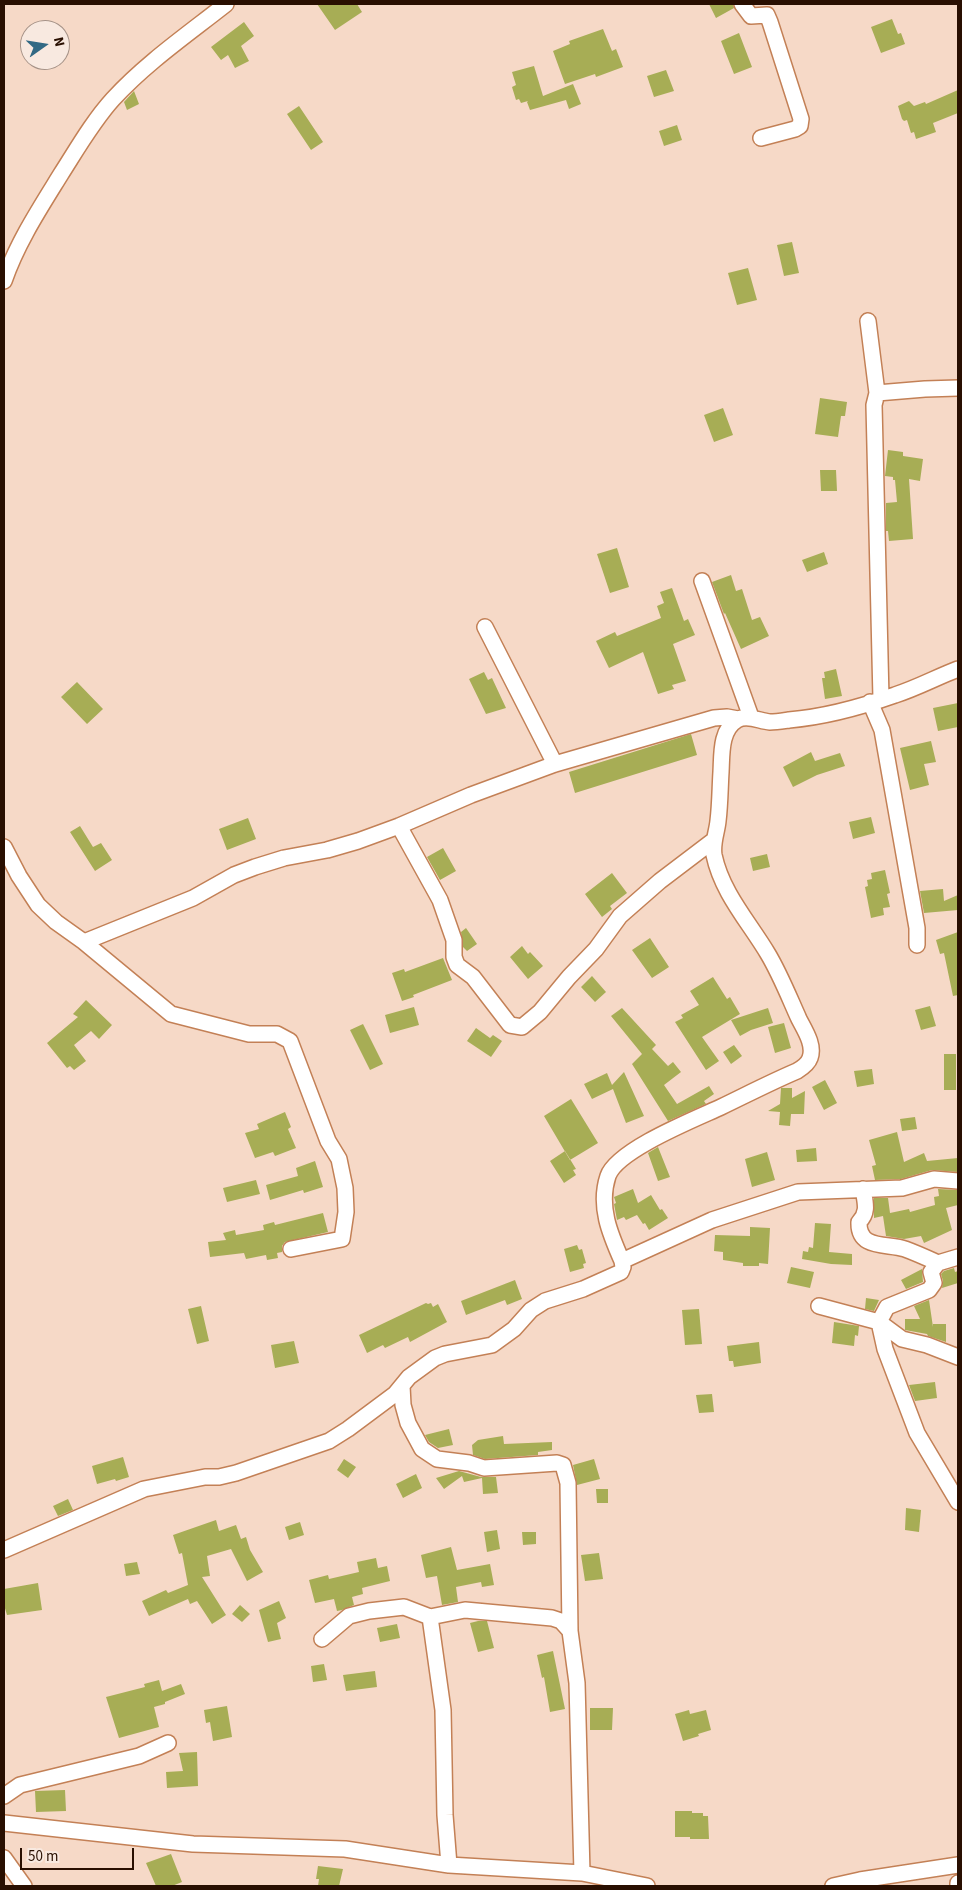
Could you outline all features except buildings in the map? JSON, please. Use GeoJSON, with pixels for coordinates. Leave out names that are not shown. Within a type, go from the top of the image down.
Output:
{"type":"FeatureCollection","features":[{"type":"Feature","properties":{"kind":"street"},"geometry":{"type":"LineString","coordinates":[[4,281],[10,263],[45,199],[76,150],[112,100],[172,46],[226,4]]}},
{"type":"Feature","properties":{"kind":"street"},"geometry":{"type":"LineString","coordinates":[[742,4],[751,16],[767,16],[801,119],[800,126],[795,129],[761,138]]}},
{"type":"Feature","properties":{"kind":"street"},"geometry":{"type":"LineString","coordinates":[[868,321],[877,393],[874,405],[876,701],[917,928],[917,945]]}},
{"type":"Feature","properties":{"kind":"street"},"geometry":{"type":"LineString","coordinates":[[877,393],[958,388]]}},
{"type":"Feature","properties":{"kind":"street"},"geometry":{"type":"LineString","coordinates":[[702,581],[744,718]]}},
{"type":"Feature","properties":{"kind":"street"},"geometry":{"type":"LineString","coordinates":[[485,627],[555,764]]}},
{"type":"Feature","properties":{"kind":"street"},"geometry":{"type":"LineString","coordinates":[[84,942],[193,898],[234,875],[254,867],[284,858],[342,846],[399,826],[454,802],[555,764],[714,718],[744,718],[771,722],[838,712],[901,693],[958,670]]}},
{"type":"Feature","properties":{"kind":"street"},"geometry":{"type":"LineString","coordinates":[[4,1550],[144,1489],[236,1473],[329,1441],[395,1394],[409,1377],[434,1358],[492,1345],[514,1329],[530,1310],[545,1301],[621,1272],[623,1267],[622,1261],[604,1212],[608,1175],[613,1167],[643,1145],[797,1071],[810,1058],[811,1048],[808,1037],[778,972],[742,916],[720,874],[714,853],[714,840],[718,823],[722,749],[725,735],[729,726],[744,718]]}},
{"type":"Feature","properties":{"kind":"street"},"geometry":{"type":"LineString","coordinates":[[399,826],[440,900],[454,940],[454,957],[457,964],[473,977],[510,1025],[522,1027],[540,1012],[569,977],[596,949],[620,916],[660,881],[714,840]]}},
{"type":"Feature","properties":{"kind":"street"},"geometry":{"type":"LineString","coordinates":[[4,848],[38,905],[56,922],[84,942],[171,1014],[249,1034],[278,1034],[290,1041],[328,1141],[339,1159],[345,1188],[346,1212],[342,1239],[291,1249]]}},
{"type":"Feature","properties":{"kind":"street"},"geometry":{"type":"LineString","coordinates":[[622,1261],[712,1220],[798,1192],[902,1188],[934,1179],[958,1181]]}},
{"type":"Feature","properties":{"kind":"street"},"geometry":{"type":"LineString","coordinates":[[863,1189],[866,1206],[865,1216],[859,1222],[859,1230],[864,1239],[879,1245],[902,1248],[938,1263]]}},
{"type":"Feature","properties":{"kind":"street"},"geometry":{"type":"LineString","coordinates":[[958,1257],[938,1263],[931,1272],[934,1283],[929,1290],[887,1306],[879,1322],[885,1349],[917,1433],[958,1502]]}},
{"type":"Feature","properties":{"kind":"street"},"geometry":{"type":"LineString","coordinates":[[819,1306],[879,1322],[902,1339],[927,1345],[958,1357]]}},
{"type":"Feature","properties":{"kind":"street"},"geometry":{"type":"LineString","coordinates":[[402,1386],[402,1405],[408,1423],[422,1450],[437,1459],[484,1468],[557,1463],[563,1465],[568,1483],[570,1631],[577,1683],[582,1873]]}},
{"type":"Feature","properties":{"kind":"street"},"geometry":{"type":"LineString","coordinates":[[322,1639],[348,1616],[404,1607],[430,1617],[465,1610],[552,1618],[561,1621],[570,1631]]}},
{"type":"Feature","properties":{"kind":"street"},"geometry":{"type":"LineString","coordinates":[[430,1617],[443,1710],[445,1815],[449,1865]]}},
{"type":"Feature","properties":{"kind":"street"},"geometry":{"type":"LineString","coordinates":[[4,1796],[20,1785],[138,1756],[168,1743]]}},
{"type":"Feature","properties":{"kind":"street"},"geometry":{"type":"LineString","coordinates":[[4,1823],[194,1844],[345,1849],[449,1865],[582,1873],[647,1886]]}},
{"type":"Feature","properties":{"kind":"street"},"geometry":{"type":"LineString","coordinates":[[4,1858],[24,1886]]}},
{"type":"Feature","properties":{"kind":"street"},"geometry":{"type":"LineString","coordinates":[[833,1886],[958,1865]]}}]}
